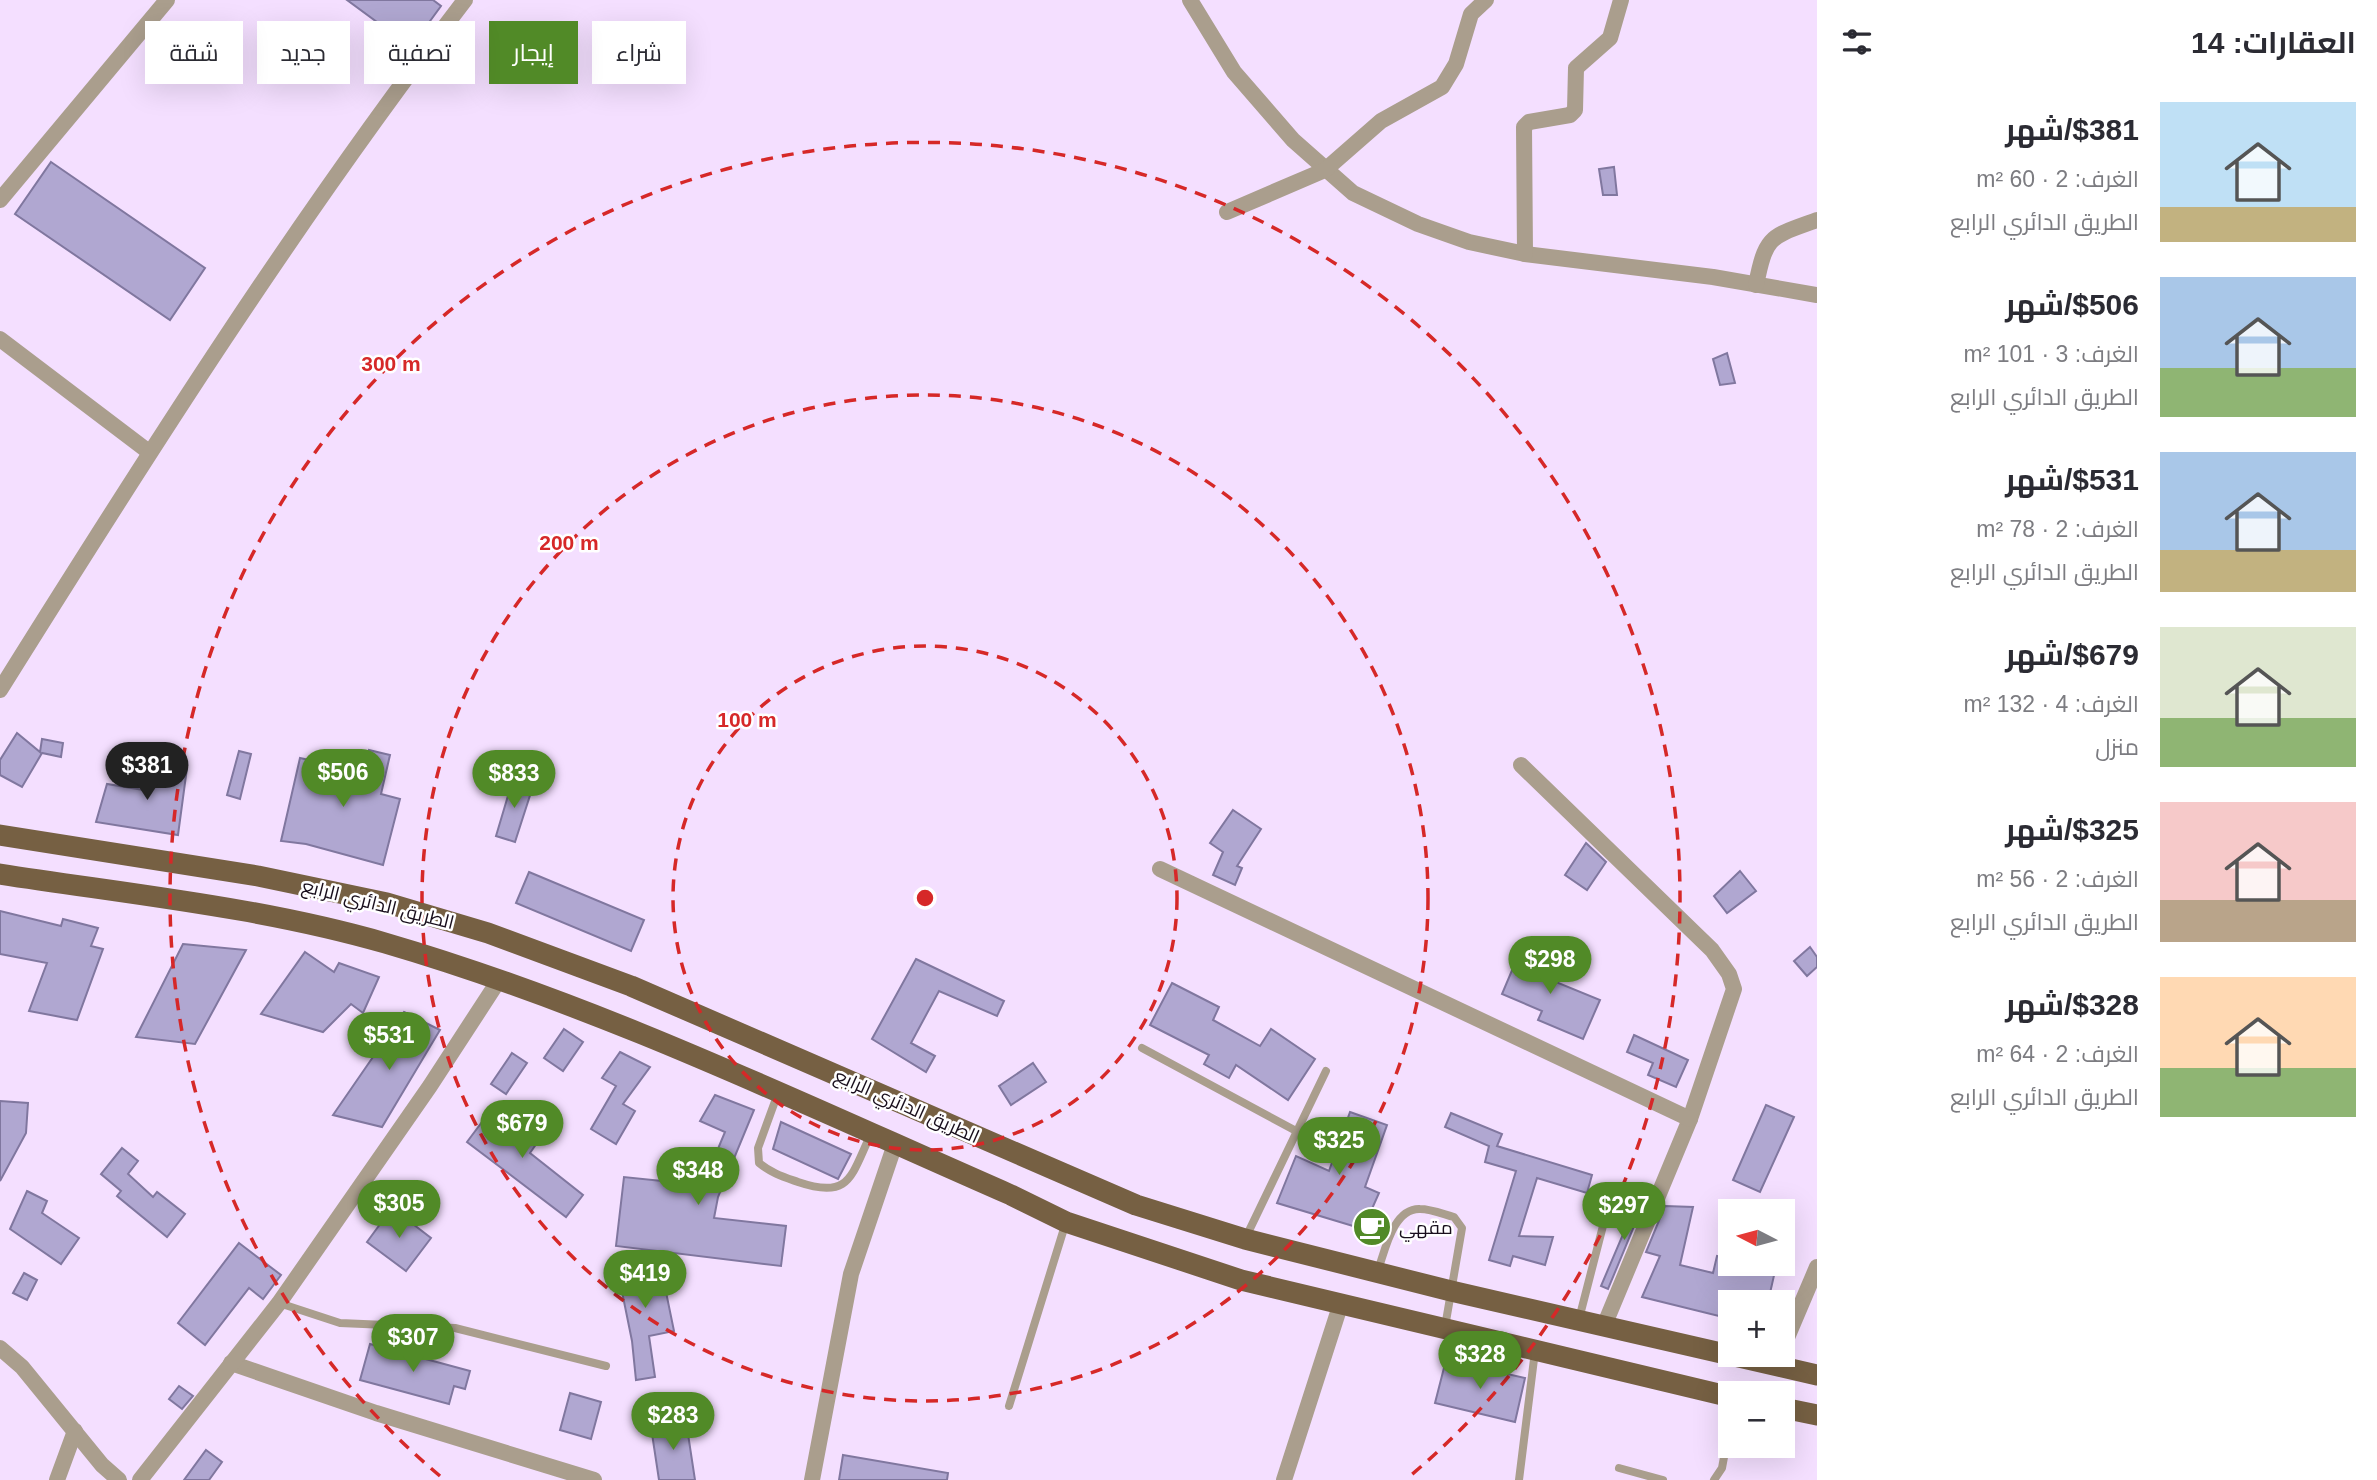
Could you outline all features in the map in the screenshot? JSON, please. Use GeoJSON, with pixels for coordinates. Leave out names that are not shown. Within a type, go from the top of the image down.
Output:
{"type":"FeatureCollection","features":[{"type":"Feature","properties":{"kind":"main road","name":"الطريق الدائري الرابع"},"geometry":{"type":"LineString","coordinates":[[0,835],[258,876],[387,903],[488,933],[631,986],[1136,1205],[1245,1239],[1451,1291],[1604,1326],[1718,1345]]}},
{"type":"Feature","properties":{"kind":"main road","name":"الطريق الدائري الرابع"},"geometry":{"type":"LineString","coordinates":[[0,874],[244,912],[383,943],[499,980],[616,1023],[895,1144],[1066,1222],[1241,1280],[1718,1394]]}},
{"type":"Feature","properties":{"kind":"main road","name":"الطريق الدائري الرابع"},"geometry":{"type":"LineString","coordinates":[[1795,1364],[1817,1375]]}},
{"type":"Feature","properties":{"kind":"main road"},"geometry":{"type":"LineString","coordinates":[[1795,1411],[1817,1416]]}},
{"type":"Feature","properties":{"kind":"street"},"geometry":{"type":"LineString","coordinates":[[0,200],[167,0]]}},
{"type":"Feature","properties":{"kind":"street"},"geometry":{"type":"LineString","coordinates":[[0,690],[149,452],[376,116],[465,0]]}},
{"type":"Feature","properties":{"kind":"street"},"geometry":{"type":"LineString","coordinates":[[1190,0],[1234,72],[1293,140],[1353,193],[1418,224],[1469,242],[1525,254],[1713,277],[1817,295]]}},
{"type":"Feature","properties":{"kind":"street"},"geometry":{"type":"LineString","coordinates":[[1227,212],[1325,170],[1381,121],[1442,87],[1456,64],[1471,14],[1486,0]]}},
{"type":"Feature","properties":{"kind":"street"},"geometry":{"type":"LineString","coordinates":[[1525,254],[1524,127],[1529,122],[1570,115],[1575,110],[1576,68],[1610,38],[1621,0]]}},
{"type":"Feature","properties":{"kind":"street"},"geometry":{"type":"LineString","coordinates":[[1756,285],[1765,247],[1776,235],[1817,220]]}},
{"type":"Feature","properties":{"kind":"street"},"geometry":{"type":"LineString","coordinates":[[0,339],[149,452]]}},
{"type":"Feature","properties":{"kind":"street"},"geometry":{"type":"LineString","coordinates":[[1521,765],[1712,950],[1730,974],[1734,989],[1690,1119],[1604,1326]]}},
{"type":"Feature","properties":{"kind":"street"},"geometry":{"type":"LineString","coordinates":[[1160,869],[1690,1119]]}},
{"type":"Feature","properties":{"kind":"street"},"geometry":{"type":"LineString","coordinates":[[141,1480],[279,1303],[430,1086],[499,980]]}},
{"type":"Feature","properties":{"kind":"street"},"geometry":{"type":"LineString","coordinates":[[813,1480],[851,1274],[895,1144]]}},
{"type":"Feature","properties":{"kind":"street"},"geometry":{"type":"LineString","coordinates":[[1795,1320],[1817,1267]]}},
{"type":"Feature","properties":{"kind":"street"},"geometry":{"type":"LineString","coordinates":[[1284,1480],[1341,1303]]}},
{"type":"Feature","properties":{"kind":"street"},"geometry":{"type":"LineString","coordinates":[[0,1348],[22,1367],[75,1432],[119,1480]]}},
{"type":"Feature","properties":{"kind":"street"},"geometry":{"type":"LineString","coordinates":[[232,1363],[376,1413],[594,1480]]}},
{"type":"Feature","properties":{"kind":"street"},"geometry":{"type":"LineString","coordinates":[[57,1480],[75,1432]]}},
{"type":"Feature","properties":{"kind":"lane"},"geometry":{"type":"LineString","coordinates":[[1142,1048],[1298,1132]]}},
{"type":"Feature","properties":{"kind":"lane"},"geometry":{"type":"LineString","coordinates":[[1245,1239],[1326,1071]]}},
{"type":"Feature","properties":{"kind":"lane"},"geometry":{"type":"LineString","coordinates":[[778,1093],[758,1148],[759,1163],[769,1172],[818,1189],[836,1189],[849,1180],[871,1134]]}},
{"type":"Feature","properties":{"kind":"lane"},"geometry":{"type":"LineString","coordinates":[[1377,1272],[1390,1234],[1402,1216],[1418,1208],[1454,1217],[1462,1228],[1444,1330]]}},
{"type":"Feature","properties":{"kind":"lane"},"geometry":{"type":"LineString","coordinates":[[1009,1406],[1066,1222]]}},
{"type":"Feature","properties":{"kind":"lane"},"geometry":{"type":"LineString","coordinates":[[1579,1320],[1604,1222]]}},
{"type":"Feature","properties":{"kind":"lane"},"geometry":{"type":"LineString","coordinates":[[279,1303],[340,1322],[455,1328],[606,1366]]}},
{"type":"Feature","properties":{"kind":"lane"},"geometry":{"type":"LineString","coordinates":[[1520,1480],[1535,1351]]}},
{"type":"Feature","properties":{"kind":"lane"},"geometry":{"type":"LineString","coordinates":[[1714,1480],[1722,1468],[1724,1458]]}},
{"type":"Feature","properties":{"kind":"lane"},"geometry":{"type":"LineString","coordinates":[[1619,1468],[1663,1480]]}},
{"type":"Feature","properties":{"kind":"building"},"geometry":{"type":"Polygon","coordinates":[[[347,0],[433,0],[441,6],[430,21],[376,21],[347,0]]]}},
{"type":"Feature","properties":{"kind":"building"},"geometry":{"type":"Polygon","coordinates":[[[51,162],[205,268],[170,320],[15,214],[51,162]]]}},
{"type":"Feature","properties":{"kind":"building"},"geometry":{"type":"Polygon","coordinates":[[[1614,167],[1617,195],[1603,195],[1599,169],[1614,167]]]}},
{"type":"Feature","properties":{"kind":"building"},"geometry":{"type":"Polygon","coordinates":[[[1727,353],[1735,383],[1720,385],[1713,359],[1727,353]]]}},
{"type":"Feature","properties":{"kind":"building"},"geometry":{"type":"Polygon","coordinates":[[[17,733],[40,752],[42,739],[63,743],[61,757],[42,753],[22,787],[0,775],[0,760],[17,733]]]}},
{"type":"Feature","properties":{"kind":"building"},"geometry":{"type":"Polygon","coordinates":[[[369,750],[390,755],[381,794],[400,799],[383,865],[306,844],[281,841],[300,758],[363,772],[369,750]]]}},
{"type":"Feature","properties":{"kind":"building"},"geometry":{"type":"Polygon","coordinates":[[[239,751],[251,754],[240,799],[227,795],[239,751]]]}},
{"type":"Feature","properties":{"kind":"building"},"geometry":{"type":"Polygon","coordinates":[[[149,762],[187,768],[178,835],[96,822],[107,784],[144,790],[149,762]]]}},
{"type":"Feature","properties":{"kind":"building"},"geometry":{"type":"Polygon","coordinates":[[[513,779],[533,786],[515,842],[496,836],[513,779]]]}},
{"type":"Feature","properties":{"kind":"building"},"geometry":{"type":"Polygon","coordinates":[[[1233,810],[1261,829],[1237,866],[1242,868],[1235,885],[1213,875],[1223,852],[1210,843],[1233,810]]]}},
{"type":"Feature","properties":{"kind":"building"},"geometry":{"type":"Polygon","coordinates":[[[1586,843],[1606,862],[1587,890],[1565,875],[1586,843]]]}},
{"type":"Feature","properties":{"kind":"building"},"geometry":{"type":"Polygon","coordinates":[[[1740,871],[1756,891],[1727,913],[1714,896],[1740,871]]]}},
{"type":"Feature","properties":{"kind":"building"},"geometry":{"type":"Polygon","coordinates":[[[529,872],[644,920],[631,951],[516,903],[529,872]]]}},
{"type":"Feature","properties":{"kind":"building"},"geometry":{"type":"Polygon","coordinates":[[[0,911],[61,926],[63,919],[98,928],[91,946],[103,949],[77,1020],[29,1011],[47,963],[0,954],[0,911]]]}},
{"type":"Feature","properties":{"kind":"building"},"geometry":{"type":"Polygon","coordinates":[[[183,944],[246,950],[195,1044],[136,1037],[183,944]]]}},
{"type":"Feature","properties":{"kind":"building"},"geometry":{"type":"Polygon","coordinates":[[[1810,947],[1817,957],[1817,967],[1807,976],[1794,961],[1810,947]]]}},
{"type":"Feature","properties":{"kind":"building"},"geometry":{"type":"Polygon","coordinates":[[[1521,949],[1553,963],[1546,978],[1600,1000],[1583,1039],[1538,1020],[1542,1011],[1502,994],[1521,949]]]}},
{"type":"Feature","properties":{"kind":"building"},"geometry":{"type":"Polygon","coordinates":[[[305,952],[334,972],[339,963],[379,977],[363,1013],[351,1004],[323,1032],[261,1014],[305,952]]]}},
{"type":"Feature","properties":{"kind":"building"},"geometry":{"type":"Polygon","coordinates":[[[916,959],[1004,1001],[997,1016],[939,991],[911,1043],[935,1056],[926,1072],[872,1039],[916,959]]]}},
{"type":"Feature","properties":{"kind":"building"},"geometry":{"type":"Polygon","coordinates":[[[1172,983],[1219,1007],[1213,1020],[1260,1046],[1271,1029],[1315,1059],[1288,1100],[1236,1065],[1229,1078],[1204,1064],[1209,1055],[1150,1025],[1172,983]]]}},
{"type":"Feature","properties":{"kind":"building"},"geometry":{"type":"Polygon","coordinates":[[[404,1012],[440,1030],[382,1127],[333,1115],[404,1012]]]}},
{"type":"Feature","properties":{"kind":"building"},"geometry":{"type":"Polygon","coordinates":[[[564,1029],[583,1042],[563,1071],[544,1058],[564,1029]]]}},
{"type":"Feature","properties":{"kind":"building"},"geometry":{"type":"Polygon","coordinates":[[[1634,1035],[1688,1060],[1676,1087],[1648,1075],[1653,1063],[1627,1052],[1634,1035]]]}},
{"type":"Feature","properties":{"kind":"building"},"geometry":{"type":"Polygon","coordinates":[[[620,1052],[650,1067],[623,1104],[635,1111],[616,1144],[591,1129],[616,1086],[602,1078],[620,1052]]]}},
{"type":"Feature","properties":{"kind":"building"},"geometry":{"type":"Polygon","coordinates":[[[512,1053],[527,1063],[506,1094],[491,1084],[512,1053]]]}},
{"type":"Feature","properties":{"kind":"building"},"geometry":{"type":"Polygon","coordinates":[[[1033,1063],[1046,1082],[1011,1105],[999,1086],[1033,1063]]]}},
{"type":"Feature","properties":{"kind":"building"},"geometry":{"type":"Polygon","coordinates":[[[715,1095],[754,1110],[718,1197],[714,1218],[786,1226],[781,1266],[616,1246],[624,1177],[662,1181],[700,1192],[725,1132],[700,1121],[715,1095]]]}},
{"type":"Feature","properties":{"kind":"building"},"geometry":{"type":"Polygon","coordinates":[[[0,1101],[28,1103],[26,1133],[0,1181],[0,1101]]]}},
{"type":"Feature","properties":{"kind":"building"},"geometry":{"type":"Polygon","coordinates":[[[1766,1105],[1794,1117],[1760,1192],[1733,1180],[1766,1105]]]}},
{"type":"Feature","properties":{"kind":"building"},"geometry":{"type":"Polygon","coordinates":[[[494,1106],[539,1140],[530,1153],[583,1195],[566,1217],[467,1142],[494,1106]]]}},
{"type":"Feature","properties":{"kind":"building"},"geometry":{"type":"Polygon","coordinates":[[[1350,1112],[1387,1125],[1365,1187],[1379,1193],[1363,1229],[1277,1203],[1296,1156],[1329,1171],[1350,1112]]]}},
{"type":"Feature","properties":{"kind":"building"},"geometry":{"type":"Polygon","coordinates":[[[1451,1113],[1502,1134],[1497,1146],[1592,1175],[1587,1193],[1537,1178],[1519,1236],[1553,1237],[1545,1265],[1513,1256],[1510,1266],[1489,1260],[1516,1171],[1485,1162],[1489,1146],[1445,1127],[1451,1113]]]}},
{"type":"Feature","properties":{"kind":"building"},"geometry":{"type":"Polygon","coordinates":[[[781,1122],[851,1154],[838,1179],[773,1149],[781,1122]]]}},
{"type":"Feature","properties":{"kind":"building"},"geometry":{"type":"Polygon","coordinates":[[[122,1148],[138,1161],[128,1174],[153,1197],[157,1192],[185,1214],[167,1237],[117,1196],[121,1191],[101,1174],[122,1148]]]}},
{"type":"Feature","properties":{"kind":"building"},"geometry":{"type":"Polygon","coordinates":[[[27,1191],[47,1201],[42,1213],[79,1238],[61,1264],[10,1229],[27,1191]]]}},
{"type":"Feature","properties":{"kind":"building"},"geometry":{"type":"Polygon","coordinates":[[[1641,1192],[1647,1195],[1608,1289],[1601,1286],[1641,1192]]]}},
{"type":"Feature","properties":{"kind":"building"},"geometry":{"type":"Polygon","coordinates":[[[1665,1206],[1693,1207],[1680,1265],[1713,1273],[1718,1256],[1718,1276],[1774,1276],[1771,1290],[1718,1290],[1718,1316],[1642,1297],[1660,1256],[1646,1252],[1665,1206]]]}},
{"type":"Feature","properties":{"kind":"building"},"geometry":{"type":"Polygon","coordinates":[[[392,1208],[431,1238],[406,1271],[367,1242],[392,1208]]]}},
{"type":"Feature","properties":{"kind":"building"},"geometry":{"type":"Polygon","coordinates":[[[239,1243],[281,1275],[263,1299],[249,1288],[205,1345],[178,1323],[239,1243]]]}},
{"type":"Feature","properties":{"kind":"building"},"geometry":{"type":"Polygon","coordinates":[[[659,1258],[674,1331],[649,1336],[655,1377],[636,1380],[632,1341],[617,1267],[659,1258]]]}},
{"type":"Feature","properties":{"kind":"building"},"geometry":{"type":"Polygon","coordinates":[[[24,1273],[37,1280],[27,1300],[13,1293],[24,1273]]]}},
{"type":"Feature","properties":{"kind":"building"},"geometry":{"type":"Polygon","coordinates":[[[370,1344],[470,1371],[465,1389],[454,1386],[449,1404],[360,1380],[370,1344]]]}},
{"type":"Feature","properties":{"kind":"building"},"geometry":{"type":"Polygon","coordinates":[[[1446,1360],[1525,1378],[1515,1422],[1435,1403],[1446,1360]]]}},
{"type":"Feature","properties":{"kind":"building"},"geometry":{"type":"Polygon","coordinates":[[[179,1386],[193,1396],[182,1409],[169,1399],[179,1386]]]}},
{"type":"Feature","properties":{"kind":"building"},"geometry":{"type":"Polygon","coordinates":[[[570,1393],[601,1402],[591,1439],[560,1430],[570,1393]]]}},
{"type":"Feature","properties":{"kind":"building"},"geometry":{"type":"Polygon","coordinates":[[[686,1421],[695,1480],[659,1480],[651,1427],[686,1421]]]}},
{"type":"Feature","properties":{"kind":"building"},"geometry":{"type":"Polygon","coordinates":[[[206,1450],[222,1462],[209,1480],[184,1480],[206,1450]]]}},
{"type":"Feature","properties":{"kind":"building"},"geometry":{"type":"Polygon","coordinates":[[[843,1455],[948,1473],[947,1480],[839,1480],[843,1455]]]}},
{"type":"Feature","properties":{"kind":"place","name":"مقهي"},"geometry":{"type":"Point","coordinates":[1372,1227]}}]}
